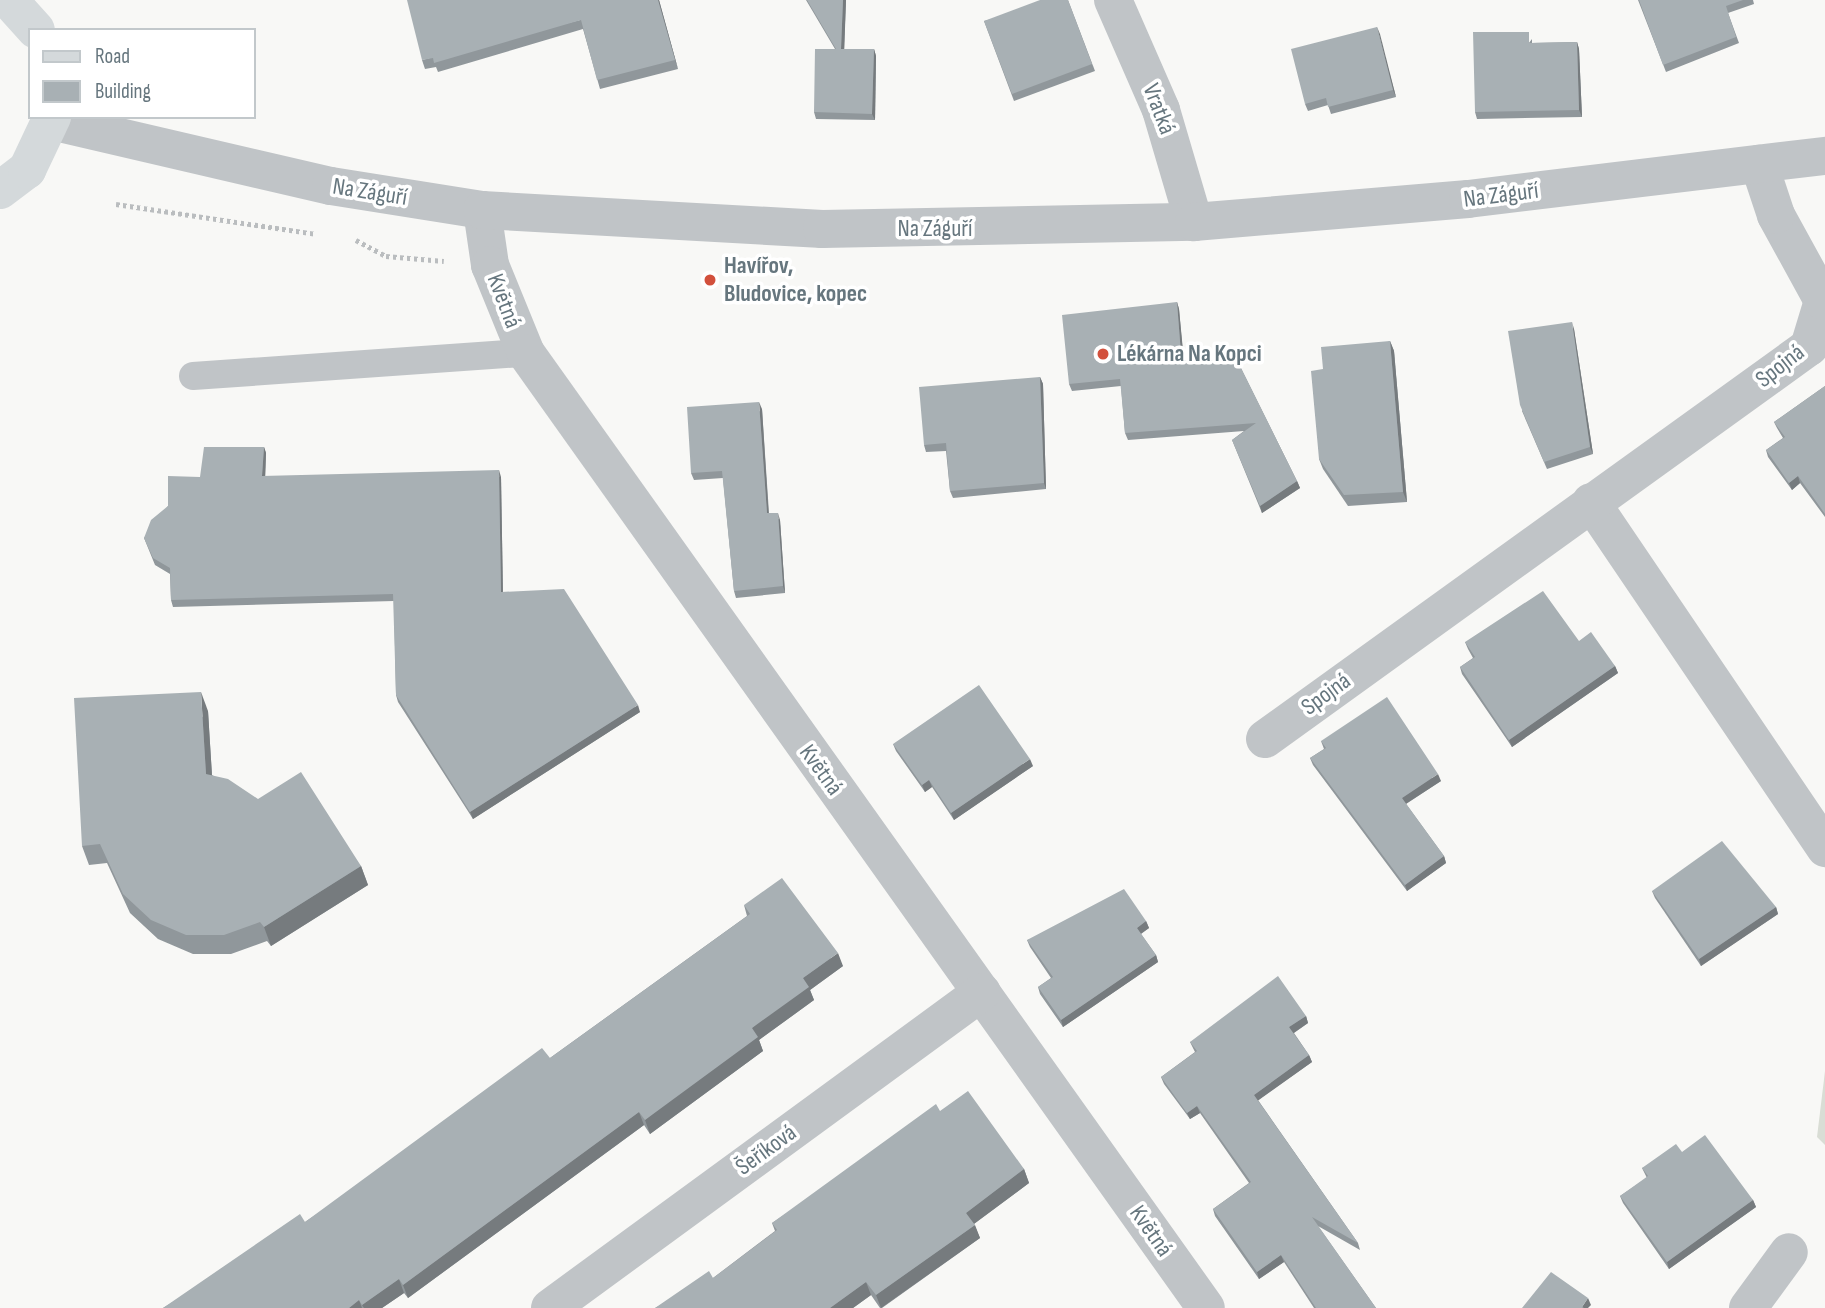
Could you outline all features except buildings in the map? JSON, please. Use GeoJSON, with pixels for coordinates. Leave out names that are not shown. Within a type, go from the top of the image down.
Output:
{"type":"FeatureCollection","features":[{"type":"Feature","properties":{"kind":"main road"},"geometry":{"type":"LineString","coordinates":[[9,0],[34,28]]}},
{"type":"Feature","properties":{"kind":"main road"},"geometry":{"type":"LineString","coordinates":[[0,190],[27,170],[51,119]]}},
{"type":"Feature","properties":{"kind":"street","name":"Vratká"},"geometry":{"type":"LineString","coordinates":[[1113,0],[1161,110],[1194,222]]}},
{"type":"Feature","properties":{"kind":"street","name":"Na Záguří"},"geometry":{"type":"LineString","coordinates":[[51,119],[331,187],[482,210],[822,229],[1194,222],[1825,156]]}},
{"type":"Feature","properties":{"kind":"street","name":"Spojná"},"geometry":{"type":"LineString","coordinates":[[1265,739],[1809,347],[1823,301],[1776,215],[1759,164]]}},
{"type":"Feature","properties":{"kind":"street","name":"Květná"},"geometry":{"type":"LineString","coordinates":[[482,210],[490,265],[526,353],[1206,1308]]}},
{"type":"Feature","properties":{"kind":"street"},"geometry":{"type":"LineString","coordinates":[[1591,502],[1825,848]]}},
{"type":"Feature","properties":{"kind":"street","name":"Šeříková"},"geometry":{"type":"LineString","coordinates":[[550,1308],[982,992]]}},
{"type":"Feature","properties":{"kind":"street"},"geometry":{"type":"LineString","coordinates":[[1748,1308],[1790,1252]]}},
{"type":"Feature","properties":{"kind":"lane"},"geometry":{"type":"LineString","coordinates":[[193,376],[526,353]]}},
{"type":"Feature","properties":{"kind":"path"},"geometry":{"type":"LineString","coordinates":[[116,204],[332,236]]}},
{"type":"Feature","properties":{"kind":"path"},"geometry":{"type":"LineString","coordinates":[[345,238],[386,256],[490,265]]}},
{"type":"Feature","properties":{"kind":"shaded area"},"geometry":{"type":"Polygon","coordinates":[[[1825,1071],[1825,1145],[1817,1137],[1825,1071]]]}},
{"type":"Feature","properties":{"kind":"place","name":"Havířov, Bludovice, kopec"},"geometry":{"type":"Point","coordinates":[710,280]}},
{"type":"Feature","properties":{"kind":"place","name":"Lékárna Na Kopci"},"geometry":{"type":"Point","coordinates":[1103,354]}}]}
